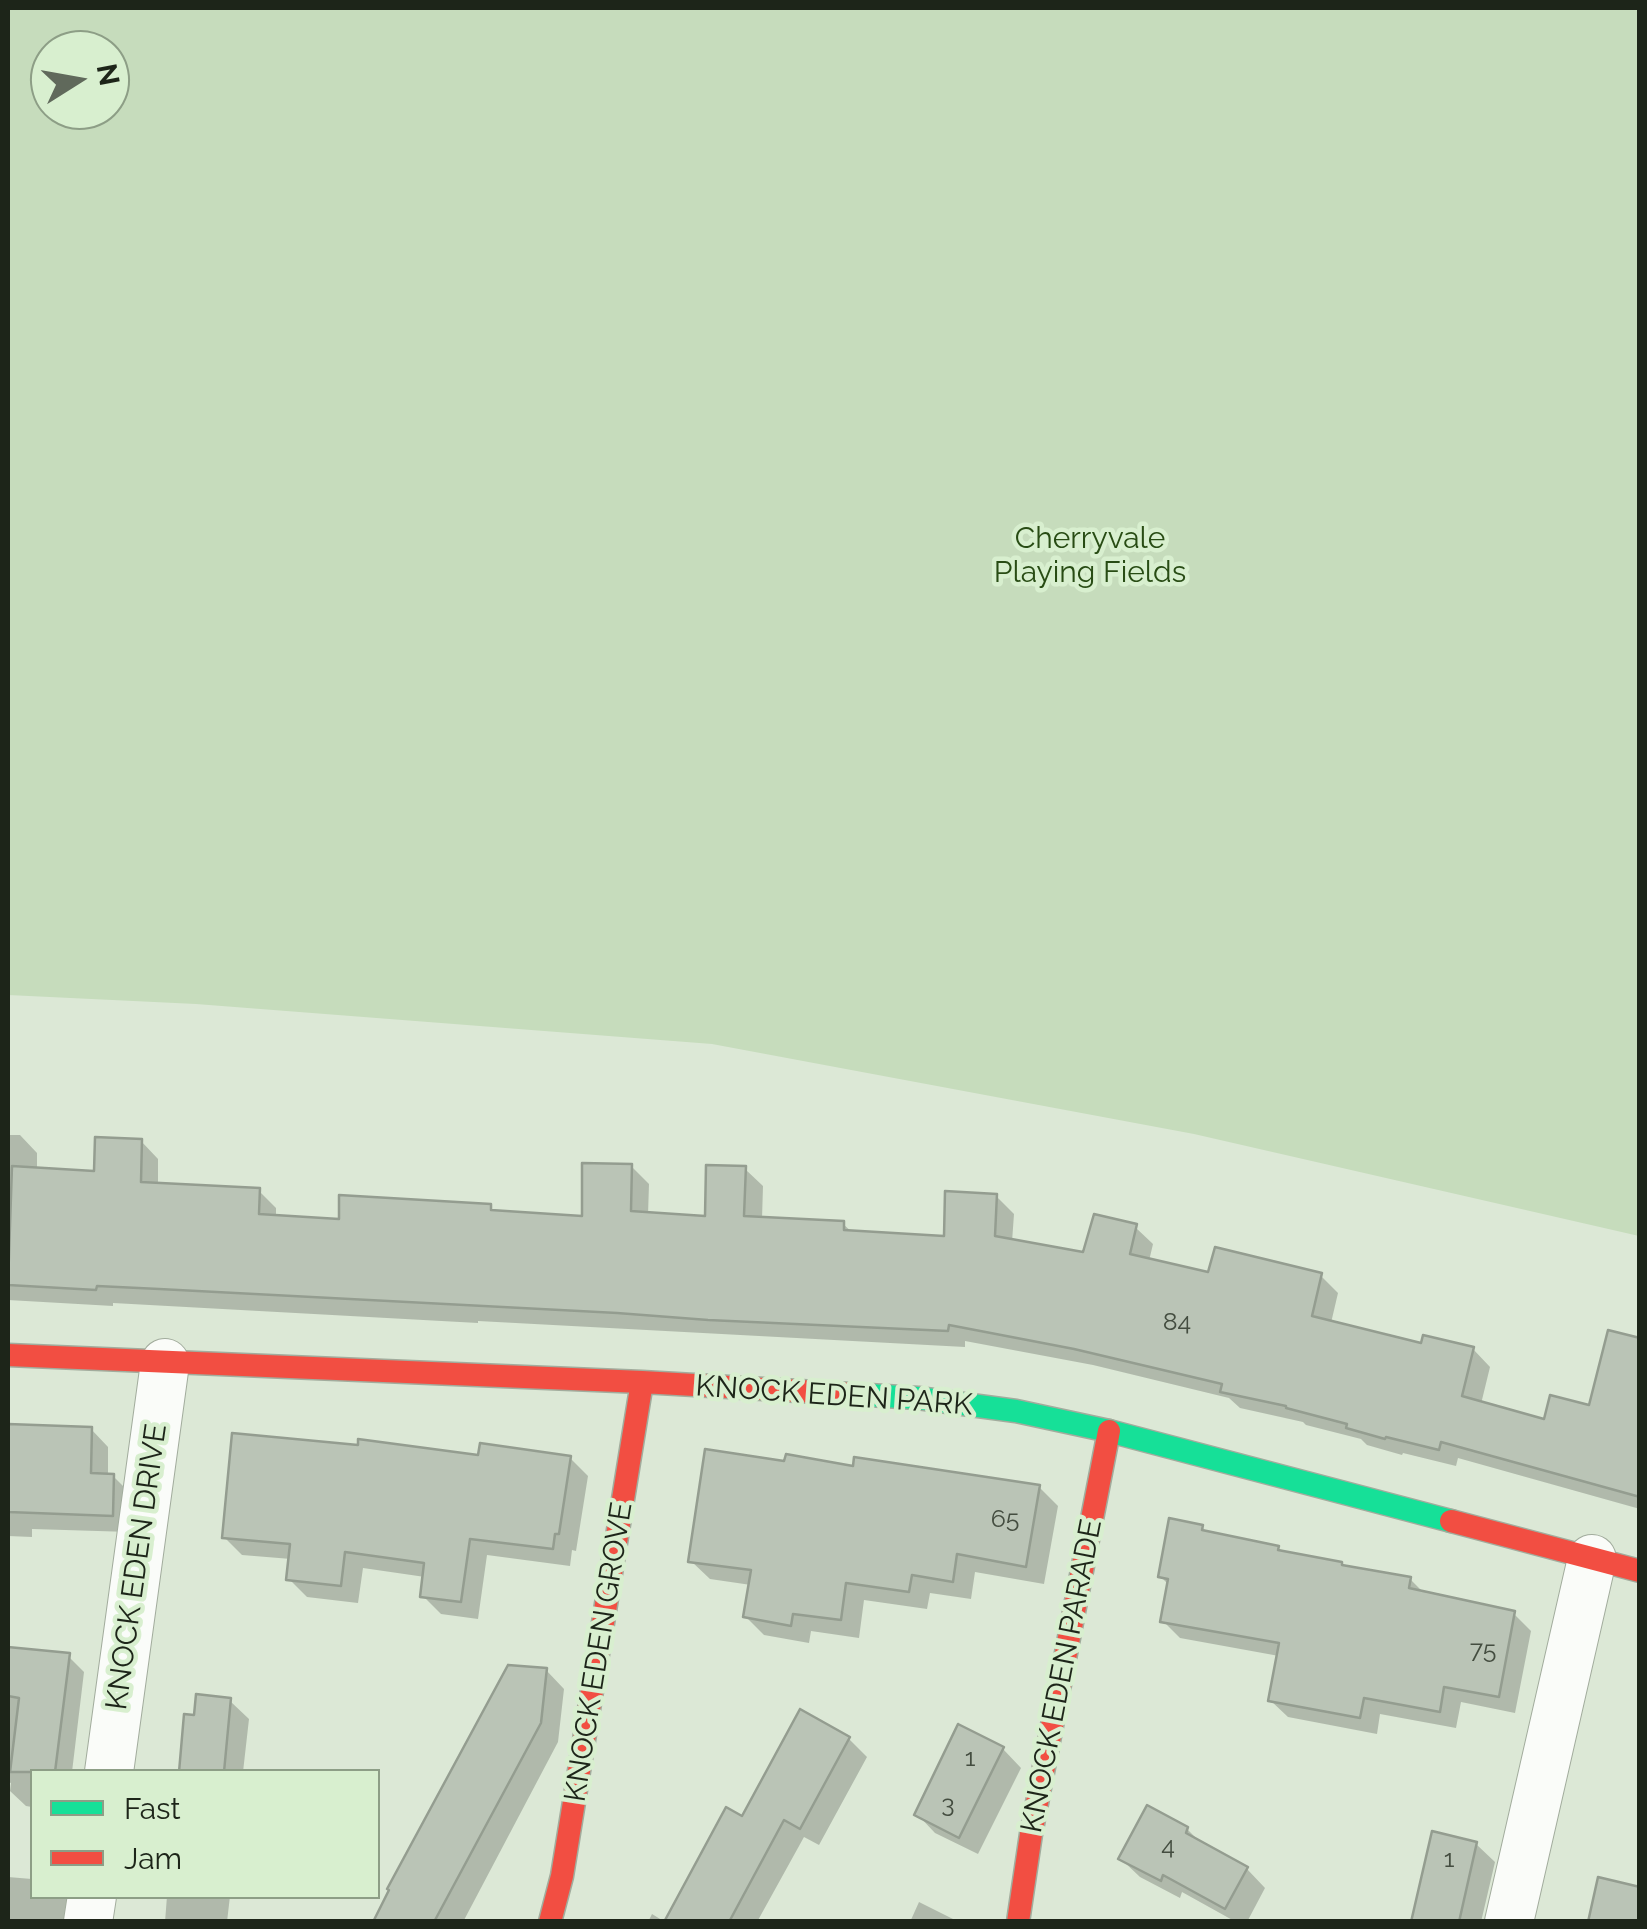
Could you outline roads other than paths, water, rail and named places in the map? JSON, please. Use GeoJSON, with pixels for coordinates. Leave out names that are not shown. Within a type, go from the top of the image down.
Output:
{"type":"FeatureCollection","features":[{"type":"Feature","properties":{"kind":"street","name":"KNOCK EDEN PARK"},"geometry":{"type":"LineString","coordinates":[[8,1355],[642,1382],[918,1398],[1016,1410],[1109,1430],[1640,1571]]}},
{"type":"Feature","properties":{"kind":"street","name":"KNOCK EDEN DRIVE"},"geometry":{"type":"LineString","coordinates":[[109,1769],[165,1363]]}},
{"type":"Feature","properties":{"kind":"street","name":"KNOCK EDEN GROVE"},"geometry":{"type":"LineString","coordinates":[[550,1922],[562,1876],[642,1382]]}},
{"type":"Feature","properties":{"kind":"street","name":"KNOCK EDEN PARADE"},"geometry":{"type":"LineString","coordinates":[[1018,1922],[1030,1834],[1109,1430]]}},
{"type":"Feature","properties":{"kind":"street"},"geometry":{"type":"LineString","coordinates":[[1508,1922],[1592,1558]]}},
{"type":"Feature","properties":{"kind":"park label","name":"Cherryvale Playing Fields"},"geometry":{"type":"Point","coordinates":[1090,556]}}]}
